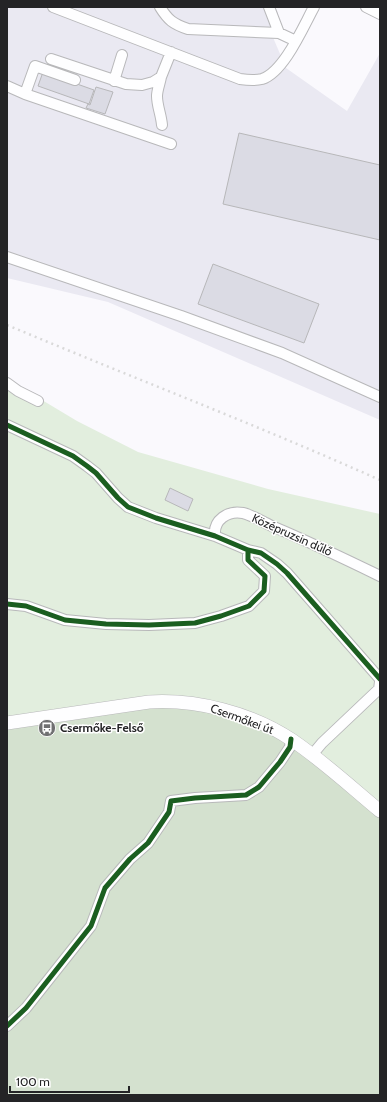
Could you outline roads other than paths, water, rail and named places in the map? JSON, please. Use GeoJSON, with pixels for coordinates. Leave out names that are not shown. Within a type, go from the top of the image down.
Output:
{"type":"FeatureCollection","features":[{"type":"Feature","properties":{"kind":"main road","name":"Csermőkei út"},"geometry":{"type":"LineString","coordinates":[[7,723],[125,705],[167,701],[206,705],[222,709],[263,724],[291,739],[380,811]]}},
{"type":"Feature","properties":{"kind":"street"},"geometry":{"type":"LineString","coordinates":[[53,7],[240,79],[252,80],[263,78],[284,62],[314,7]]}},
{"type":"Feature","properties":{"kind":"street"},"geometry":{"type":"LineString","coordinates":[[160,7],[168,20],[178,26],[188,29],[279,33],[296,41]]}},
{"type":"Feature","properties":{"kind":"street"},"geometry":{"type":"LineString","coordinates":[[270,7],[279,33]]}},
{"type":"Feature","properties":{"kind":"street"},"geometry":{"type":"LineString","coordinates":[[366,7],[380,14]]}},
{"type":"Feature","properties":{"kind":"street"},"geometry":{"type":"LineString","coordinates":[[162,125],[162,115],[158,106],[157,94],[171,52]]}},
{"type":"Feature","properties":{"kind":"street"},"geometry":{"type":"LineString","coordinates":[[114,81],[122,55]]}},
{"type":"Feature","properties":{"kind":"street"},"geometry":{"type":"LineString","coordinates":[[51,59],[126,84],[153,82],[162,77]]}},
{"type":"Feature","properties":{"kind":"street"},"geometry":{"type":"LineString","coordinates":[[25,94],[35,66],[75,80]]}},
{"type":"Feature","properties":{"kind":"street"},"geometry":{"type":"LineString","coordinates":[[7,86],[25,94],[171,144]]}},
{"type":"Feature","properties":{"kind":"street"},"geometry":{"type":"LineString","coordinates":[[7,257],[181,316],[282,353],[380,397]]}},
{"type":"Feature","properties":{"kind":"street"},"geometry":{"type":"LineString","coordinates":[[7,383],[18,391],[38,401]]}},
{"type":"Feature","properties":{"kind":"street"},"geometry":{"type":"LineString","coordinates":[[7,425],[73,456],[96,473],[128,507],[156,518],[215,536],[248,550],[261,553],[287,573],[380,685],[312,755]]}},
{"type":"Feature","properties":{"kind":"street","name":"Középruzsin dűlő"},"geometry":{"type":"LineString","coordinates":[[215,536],[214,531],[220,519],[230,513],[243,513],[300,537],[380,576]]}},
{"type":"Feature","properties":{"kind":"street"},"geometry":{"type":"LineString","coordinates":[[7,604],[26,606],[65,620],[106,624],[149,625],[194,623],[249,606],[264,591],[265,576],[248,560],[248,550]]}},
{"type":"Feature","properties":{"kind":"street"},"geometry":{"type":"LineString","coordinates":[[7,1026],[26,1008],[91,926],[106,888],[130,859],[148,843],[169,812],[171,801],[246,795],[259,787],[280,762],[290,747],[291,739]]}},
{"type":"Feature","properties":{"kind":"railway"},"geometry":{"type":"LineString","coordinates":[[7,325],[241,420],[380,480]]}},
{"type":"Feature","properties":{"kind":"place","name":"Csermőke-Felső"},"geometry":{"type":"Point","coordinates":[47,728]}}]}
